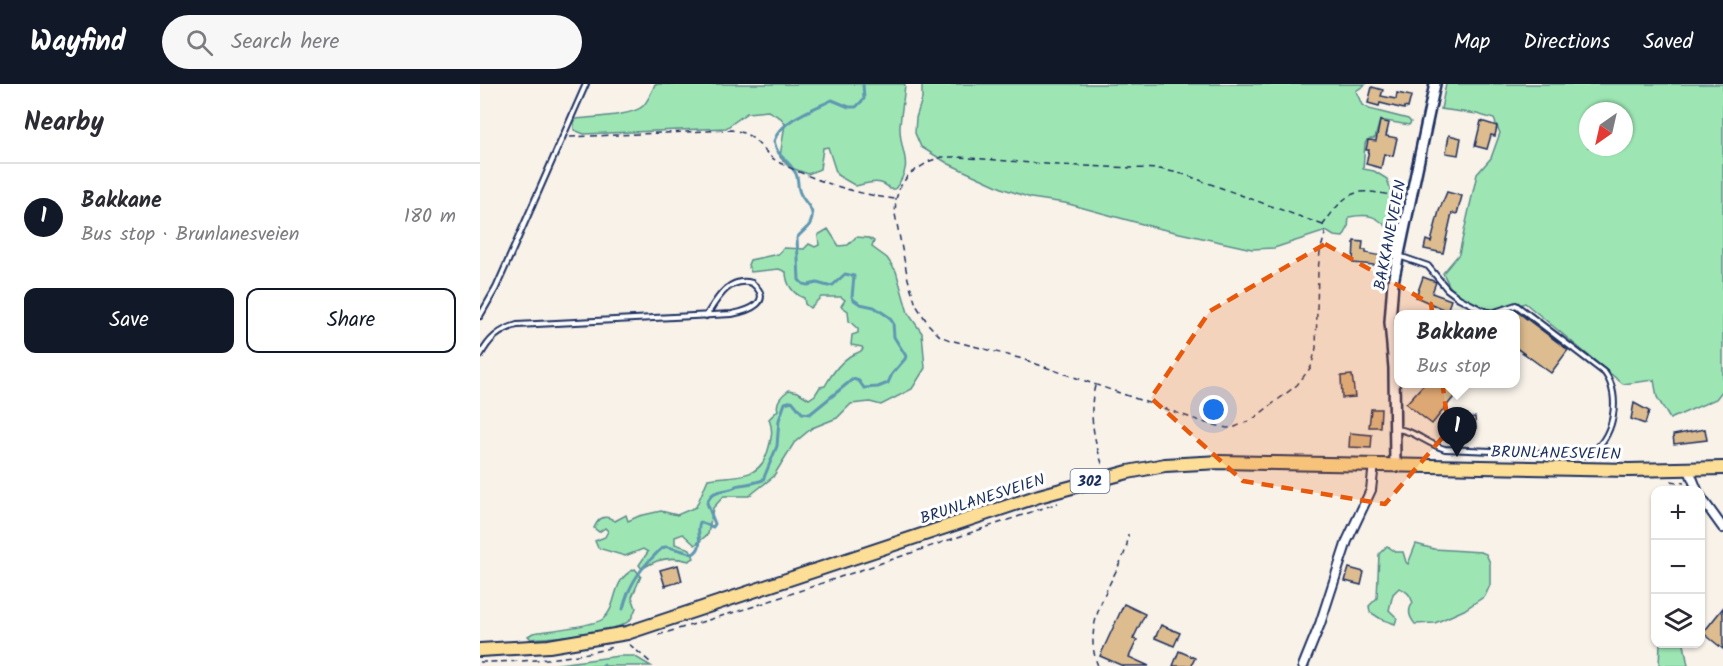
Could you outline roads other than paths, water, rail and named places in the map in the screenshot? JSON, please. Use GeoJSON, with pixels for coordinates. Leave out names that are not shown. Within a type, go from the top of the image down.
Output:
{"type":"FeatureCollection","features":[{"type":"Feature","properties":{"kind":"main road","name":"BRUNLANESVEIEN"},"geometry":{"type":"LineString","coordinates":[[480,650],[549,646],[627,633],[1039,496],[1106,477],[1165,465],[1251,461],[1689,470],[1723,468]]}},
{"type":"Feature","properties":{"kind":"street","name":"BAKKANEVEIEN"},"geometry":{"type":"LineString","coordinates":[[1394,368],[1385,323],[1435,84]]}},
{"type":"Feature","properties":{"kind":"street","name":"BAKKANEVEIEN"},"geometry":{"type":"LineString","coordinates":[[1394,388],[1395,465]]}},
{"type":"Feature","properties":{"kind":"street"},"geometry":{"type":"LineString","coordinates":[[1302,666],[1320,624],[1347,541],[1371,490],[1374,464]]}},
{"type":"Feature","properties":{"kind":"street"},"geometry":{"type":"LineString","coordinates":[[1689,470],[1694,486]]}},
{"type":"Feature","properties":{"kind":"street"},"geometry":{"type":"LineString","coordinates":[[1705,502],[1723,528]]}},
{"type":"Feature","properties":{"kind":"lane"},"geometry":{"type":"LineString","coordinates":[[480,316],[496,288],[586,84]]}},
{"type":"Feature","properties":{"kind":"lane"},"geometry":{"type":"LineString","coordinates":[[1400,256],[1428,266],[1448,289],[1482,310]]}},
{"type":"Feature","properties":{"kind":"lane"},"geometry":{"type":"LineString","coordinates":[[480,356],[488,342],[505,328],[732,314],[750,310],[759,303],[759,291],[752,283],[738,281],[722,293],[706,315]]}},
{"type":"Feature","properties":{"kind":"lane"},"geometry":{"type":"LineString","coordinates":[[1395,429],[1411,431],[1429,443],[1445,449],[1587,455],[1600,447],[1605,441],[1613,415],[1612,387],[1605,374],[1516,305],[1499,310]]}},
{"type":"Feature","properties":{"kind":"waterway"},"geometry":{"type":"LineString","coordinates":[[623,609],[634,580],[661,549],[667,547],[693,554],[697,551],[700,543],[700,522],[713,527],[715,524],[707,503],[711,496],[716,492],[763,480],[777,446],[779,420],[785,403],[792,401],[802,413],[810,414],[853,379],[859,381],[864,388],[878,387],[888,383],[892,374],[905,359],[906,356],[894,337],[893,323],[889,317],[874,307],[860,304],[852,297],[854,276],[845,274],[833,285],[828,286],[817,283],[803,284],[799,280],[797,238],[810,224],[812,214],[798,188],[796,174],[780,155],[774,141],[790,121],[832,100],[849,107],[856,107],[864,99],[863,84]]}},
{"type":"Feature","properties":{"kind":"place","name":"Bakkane"},"geometry":{"type":"Point","coordinates":[1457,457]}}]}
